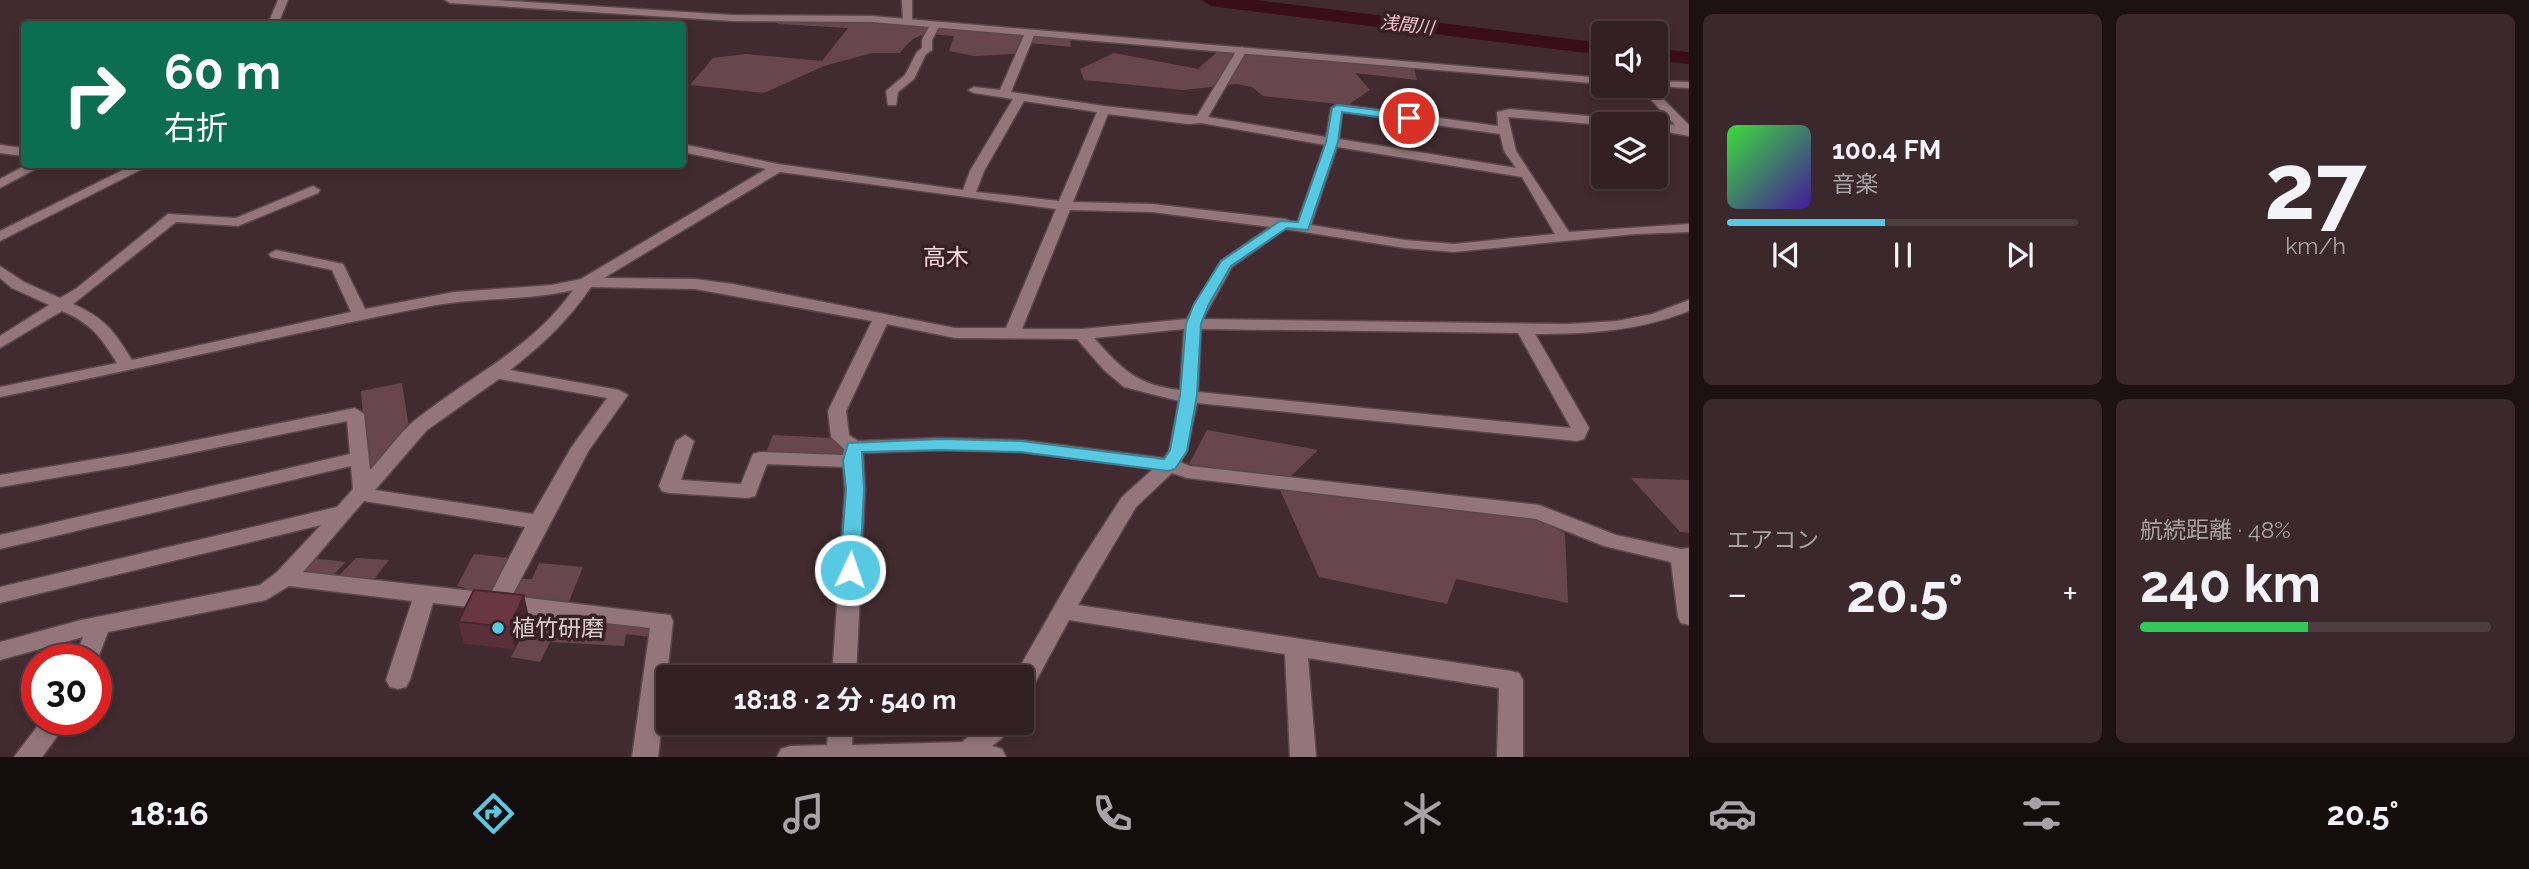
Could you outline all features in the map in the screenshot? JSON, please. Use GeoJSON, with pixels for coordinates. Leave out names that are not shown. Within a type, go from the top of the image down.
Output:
{"type":"FeatureCollection","features":[{"type":"Feature","properties":{"kind":"street"},"geometry":{"type":"LineString","coordinates":[[274,21],[283,0]]}},
{"type":"Feature","properties":{"kind":"street"},"geometry":{"type":"LineString","coordinates":[[450,0],[732,18],[847,18],[908,22],[1591,80]]}},
{"type":"Feature","properties":{"kind":"street"},"geometry":{"type":"LineString","coordinates":[[907,0],[908,22]]}},
{"type":"Feature","properties":{"kind":"street"},"geometry":{"type":"LineString","coordinates":[[892,102],[892,91],[910,77],[922,52],[927,50],[927,40],[935,25]]}},
{"type":"Feature","properties":{"kind":"street"},"geometry":{"type":"LineString","coordinates":[[1004,94],[1030,33]]}},
{"type":"Feature","properties":{"kind":"street"},"geometry":{"type":"LineString","coordinates":[[1201,119],[1242,50]]}},
{"type":"Feature","properties":{"kind":"street"},"geometry":{"type":"LineString","coordinates":[[1668,84],[1689,85]]}},
{"type":"Feature","properties":{"kind":"street"},"geometry":{"type":"LineString","coordinates":[[974,90],[1104,110],[1188,120],[1201,119],[1527,174]]}},
{"type":"Feature","properties":{"kind":"street"},"geometry":{"type":"LineString","coordinates":[[968,195],[977,171],[1020,97]]}},
{"type":"Feature","properties":{"kind":"street"},"geometry":{"type":"LineString","coordinates":[[1656,98],[1688,131]]}},
{"type":"Feature","properties":{"kind":"street"},"geometry":{"type":"LineString","coordinates":[[1303,227],[1332,142],[1337,108],[1504,131]]}},
{"type":"Feature","properties":{"kind":"street"},"geometry":{"type":"LineString","coordinates":[[1012,333],[1104,110]]}},
{"type":"Feature","properties":{"kind":"street"},"geometry":{"type":"LineString","coordinates":[[1565,237],[1510,150],[1501,115],[1510,113],[1591,120]]}},
{"type":"Feature","properties":{"kind":"street"},"geometry":{"type":"LineString","coordinates":[[1668,128],[1688,131]]}},
{"type":"Feature","properties":{"kind":"street"},"geometry":{"type":"LineString","coordinates":[[0,149],[21,152]]}},
{"type":"Feature","properties":{"kind":"street"},"geometry":{"type":"LineString","coordinates":[[686,149],[778,169],[968,195],[1049,205],[1152,208],[1285,223],[1405,244],[1454,248],[1689,228]]}},
{"type":"Feature","properties":{"kind":"street"},"geometry":{"type":"LineString","coordinates":[[0,184],[31,168]]}},
{"type":"Feature","properties":{"kind":"street"},"geometry":{"type":"LineString","coordinates":[[0,237],[138,168]]}},
{"type":"Feature","properties":{"kind":"street"},"geometry":{"type":"LineString","coordinates":[[0,651],[99,625],[266,592],[285,578],[420,426],[496,373],[544,335],[569,307],[586,282],[778,169]]}},
{"type":"Feature","properties":{"kind":"street"},"geometry":{"type":"LineString","coordinates":[[0,343],[63,304],[173,217],[238,222],[313,190]]}},
{"type":"Feature","properties":{"kind":"street"},"geometry":{"type":"LineString","coordinates":[[1033,665],[1129,502],[1168,465],[1178,451],[1189,395],[1194,324],[1202,304],[1226,264],[1285,223]]}},
{"type":"Feature","properties":{"kind":"street"},"geometry":{"type":"LineString","coordinates":[[276,254],[338,267],[360,315]]}},
{"type":"Feature","properties":{"kind":"street"},"geometry":{"type":"LineString","coordinates":[[0,271],[18,285],[89,317],[107,333],[127,366]]}},
{"type":"Feature","properties":{"kind":"street"},"geometry":{"type":"LineString","coordinates":[[0,392],[360,315],[454,298],[552,290],[586,282],[695,284],[955,333],[1082,334],[1194,324],[1524,329],[1617,326],[1656,318],[1689,304]]}},
{"type":"Feature","properties":{"kind":"street"},"geometry":{"type":"LineString","coordinates":[[845,665],[855,489],[853,454],[839,437],[837,411],[882,318]]}},
{"type":"Feature","properties":{"kind":"street"},"geometry":{"type":"LineString","coordinates":[[1082,334],[1110,366],[1130,383],[1175,395],[1577,435],[1580,428],[1524,329]]}},
{"type":"Feature","properties":{"kind":"street"},"geometry":{"type":"LineString","coordinates":[[496,373],[619,395],[580,448],[538,522],[498,602]]}},
{"type":"Feature","properties":{"kind":"street"},"geometry":{"type":"LineString","coordinates":[[0,481],[132,459],[355,414],[362,493]]}},
{"type":"Feature","properties":{"kind":"street"},"geometry":{"type":"LineString","coordinates":[[685,442],[669,486],[747,491],[760,458],[853,454],[941,444],[1021,446],[1168,465],[1186,472],[1539,512],[1611,541],[1685,556],[1689,617]]}},
{"type":"Feature","properties":{"kind":"street"},"geometry":{"type":"LineString","coordinates":[[0,542],[359,458]]}},
{"type":"Feature","properties":{"kind":"street"},"geometry":{"type":"LineString","coordinates":[[362,493],[538,522]]}},
{"type":"Feature","properties":{"kind":"street"},"geometry":{"type":"LineString","coordinates":[[0,595],[344,512]]}},
{"type":"Feature","properties":{"kind":"street"},"geometry":{"type":"LineString","coordinates":[[285,578],[662,621],[645,757]]}},
{"type":"Feature","properties":{"kind":"street"},"geometry":{"type":"LineString","coordinates":[[398,680],[425,594]]}},
{"type":"Feature","properties":{"kind":"street"},"geometry":{"type":"LineString","coordinates":[[1063,611],[1511,680],[1510,757]]}},
{"type":"Feature","properties":{"kind":"street"},"geometry":{"type":"LineString","coordinates":[[92,644],[99,625]]}},
{"type":"Feature","properties":{"kind":"street"},"geometry":{"type":"LineString","coordinates":[[1296,645],[1303,757]]}},
{"type":"Feature","properties":{"kind":"street"},"geometry":{"type":"LineString","coordinates":[[27,757],[45,735]]}},
{"type":"Feature","properties":{"kind":"street"},"geometry":{"type":"LineString","coordinates":[[839,756],[840,735]]}},
{"type":"Feature","properties":{"kind":"street"},"geometry":{"type":"LineString","coordinates":[[967,751],[988,735]]}},
{"type":"Feature","properties":{"kind":"street"},"geometry":{"type":"LineString","coordinates":[[790,757],[967,751],[993,757]]}},
{"type":"Feature","properties":{"kind":"shaded area"},"geometry":{"type":"Polygon","coordinates":[[[778,20],[868,21],[1070,38],[1071,47],[1020,42],[1014,54],[974,56],[949,51],[954,36],[924,35],[912,40],[900,53],[872,53],[824,66],[764,93],[690,85],[713,58],[746,54],[822,61],[848,28],[778,24],[778,20]]]}},
{"type":"Feature","properties":{"kind":"shaded area"},"geometry":{"type":"Polygon","coordinates":[[[1218,51],[1414,69],[1417,80],[1355,73],[1370,90],[1348,105],[1263,96],[1252,87],[1237,84],[1183,90],[1084,80],[1080,69],[1114,53],[1198,69],[1218,51]]]}},
{"type":"Feature","properties":{"kind":"shaded area"},"geometry":{"type":"Polygon","coordinates":[[[402,383],[409,428],[368,479],[361,391],[402,383]]]}},
{"type":"Feature","properties":{"kind":"shaded area"},"geometry":{"type":"Polygon","coordinates":[[[1207,430],[1318,450],[1288,479],[1189,464],[1207,430]]]}},
{"type":"Feature","properties":{"kind":"shaded area"},"geometry":{"type":"Polygon","coordinates":[[[773,435],[832,438],[854,459],[764,457],[773,435]]]}},
{"type":"Feature","properties":{"kind":"shaded area"},"geometry":{"type":"Polygon","coordinates":[[[1631,478],[1689,480],[1689,533],[1680,532],[1631,478]]]}},
{"type":"Feature","properties":{"kind":"shaded area"},"geometry":{"type":"Polygon","coordinates":[[[1280,490],[1535,518],[1565,533],[1568,603],[1456,579],[1447,604],[1319,577],[1280,490]]]}},
{"type":"Feature","properties":{"kind":"shaded area"},"geometry":{"type":"Polygon","coordinates":[[[474,554],[518,559],[495,596],[457,586],[474,554]]]}},
{"type":"Feature","properties":{"kind":"shaded area"},"geometry":{"type":"Polygon","coordinates":[[[311,558],[346,562],[331,577],[302,574],[301,569],[311,558]]]}},
{"type":"Feature","properties":{"kind":"shaded area"},"geometry":{"type":"Polygon","coordinates":[[[356,558],[389,560],[372,582],[337,578],[356,558]]]}},
{"type":"Feature","properties":{"kind":"shaded area"},"geometry":{"type":"Polygon","coordinates":[[[539,563],[583,567],[568,604],[521,599],[513,594],[518,579],[532,579],[539,563]]]}},
{"type":"Feature","properties":{"kind":"shaded area"},"geometry":{"type":"Polygon","coordinates":[[[537,607],[656,620],[651,637],[626,634],[624,646],[550,642],[540,662],[511,657],[537,607]]]}},
{"type":"Feature","properties":{"kind":"building"},"geometry":{"type":"Polygon","coordinates":[[[474,590],[524,595],[510,627],[458,622],[474,590]]]}},
{"type":"Feature","properties":{"kind":"waterway","name":"浅間川"},"geometry":{"type":"LineString","coordinates":[[1211,0],[1591,48]]}},
{"type":"Feature","properties":{"kind":"waterway","name":"浅間川"},"geometry":{"type":"LineString","coordinates":[[1668,56],[1689,58]]}},
{"type":"Feature","properties":{"kind":"place","name":"植竹研磨"},"geometry":{"type":"Point","coordinates":[498,628]}},
{"type":"Feature","properties":{"kind":"district","name":"高木"},"geometry":{"type":"Point","coordinates":[946,257]}},
{"type":"Feature","properties":{"kind":"route"},"geometry":{"type":"LineString","coordinates":[[850,570],[855,489],[852,461],[854,447],[941,444],[1021,446],[1168,465],[1178,451],[1189,395],[1194,324],[1202,304],[1226,264],[1285,223],[1303,227],[1332,142],[1337,108],[1409,118]]}}]}
